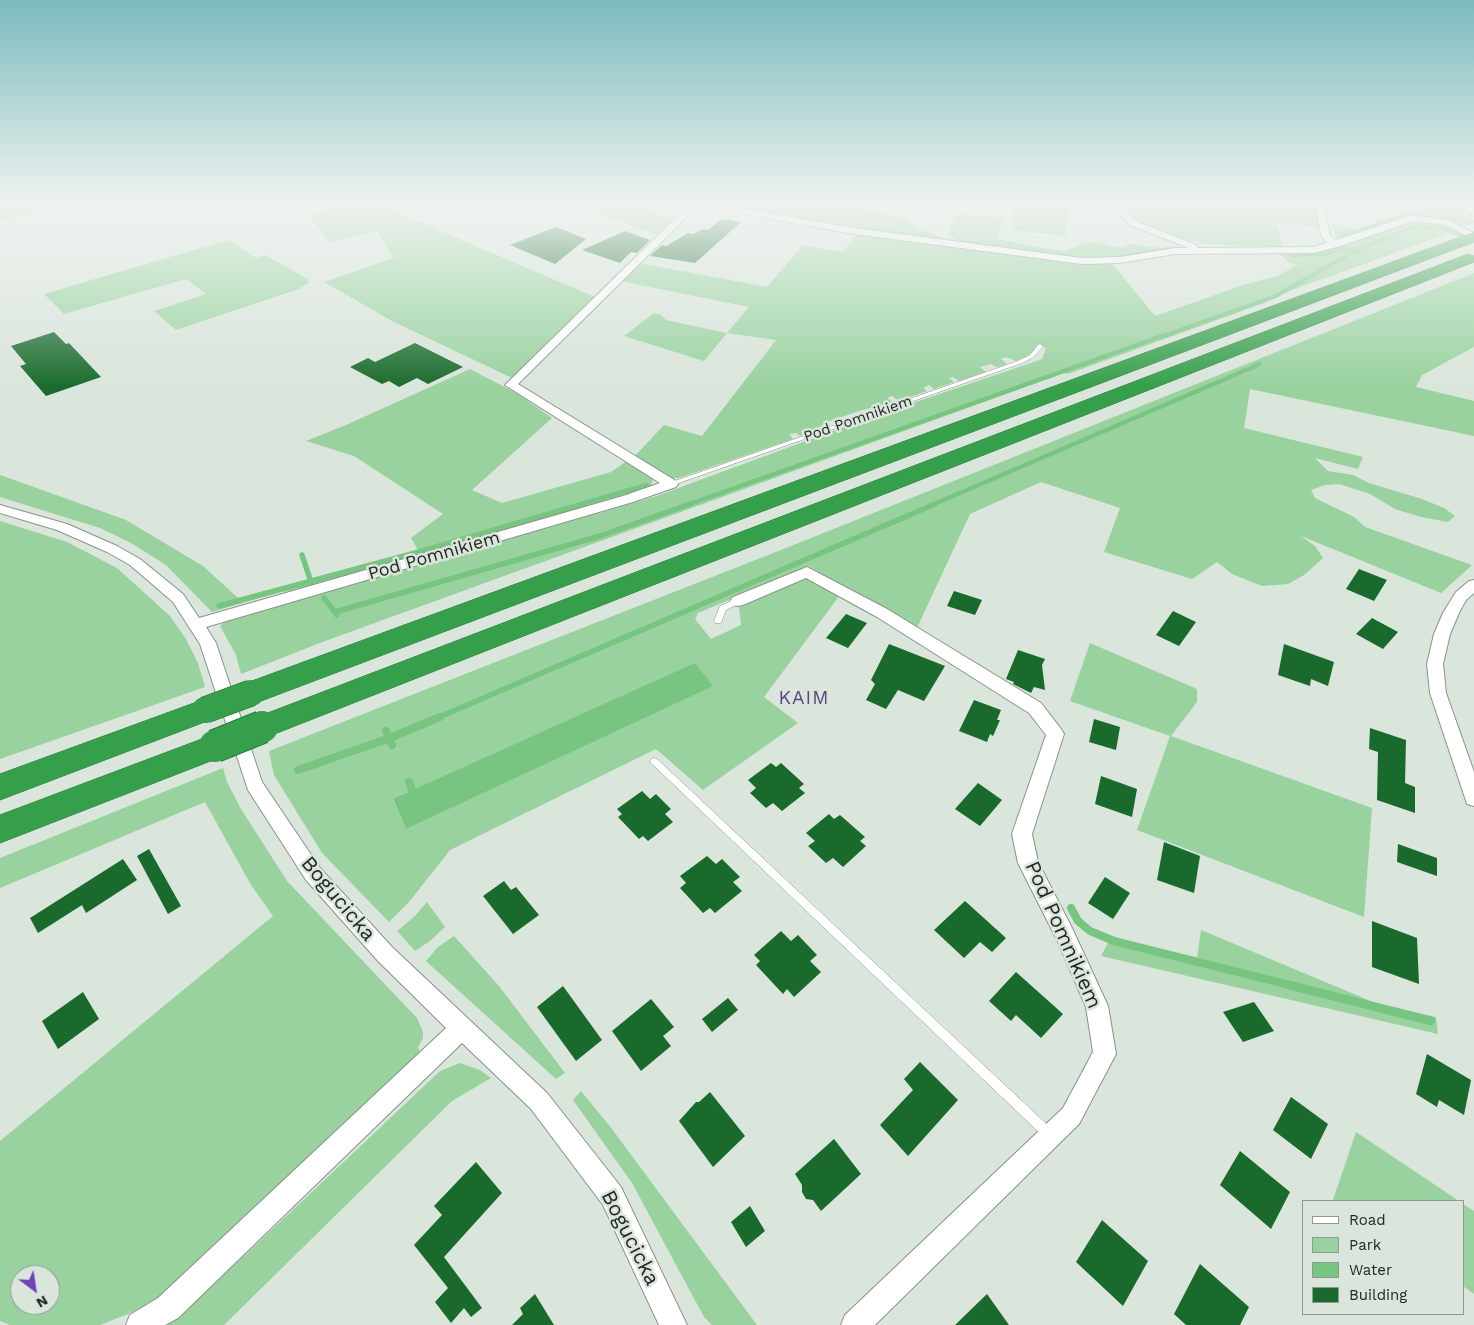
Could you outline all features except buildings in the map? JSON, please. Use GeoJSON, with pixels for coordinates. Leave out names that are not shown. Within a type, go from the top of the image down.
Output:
{"type":"FeatureCollection","features":[{"type":"Feature","properties":{"kind":"highway"},"geometry":{"type":"LineString","coordinates":[[0,787],[1412,265]]}},
{"type":"Feature","properties":{"kind":"highway"},"geometry":{"type":"LineString","coordinates":[[0,829],[262,727],[1416,265]]}},
{"type":"Feature","properties":{"kind":"street"},"geometry":{"type":"LineString","coordinates":[[633,265],[511,384],[671,484]]}},
{"type":"Feature","properties":{"kind":"street","name":"Pod Pomnikiem"},"geometry":{"type":"LineString","coordinates":[[197,624],[272,600],[313,591],[628,499],[671,484]]}},
{"type":"Feature","properties":{"kind":"street","name":"Bogucicka"},"geometry":{"type":"LineString","coordinates":[[0,509],[62,527],[112,548],[158,579],[178,598],[208,643],[254,785],[313,874],[386,954],[539,1101],[612,1196],[673,1325]]}},
{"type":"Feature","properties":{"kind":"street","name":"Pod Pomnikiem"},"geometry":{"type":"LineString","coordinates":[[738,601],[806,572],[882,613],[1035,708],[1055,734],[1022,834],[1028,863],[1065,935],[1097,1006],[1105,1054],[1071,1116],[855,1325]]}},
{"type":"Feature","properties":{"kind":"street"},"geometry":{"type":"LineString","coordinates":[[1474,585],[1461,596],[1450,613],[1442,634],[1435,664],[1438,693],[1474,798]]}},
{"type":"Feature","properties":{"kind":"street"},"geometry":{"type":"LineString","coordinates":[[140,1325],[168,1308],[462,1028]]}},
{"type":"Feature","properties":{"kind":"lane","name":"Pod Pomnikiem"},"geometry":{"type":"LineString","coordinates":[[671,484],[1020,362],[1032,356],[1040,346]]}},
{"type":"Feature","properties":{"kind":"lane"},"geometry":{"type":"LineString","coordinates":[[718,621],[723,608],[738,601]]}},
{"type":"Feature","properties":{"kind":"lane"},"geometry":{"type":"LineString","coordinates":[[654,761],[1051,1136]]}},
{"type":"Feature","properties":{"kind":"green space"},"geometry":{"type":"Polygon","coordinates":[[[143,265],[283,265],[308,279],[309,283],[296,290],[176,330],[154,311],[206,294],[186,279],[64,314],[44,294],[143,265]]]}},
{"type":"Feature","properties":{"kind":"green space"},"geometry":{"type":"Polygon","coordinates":[[[373,265],[520,265],[595,297],[512,378],[392,321],[324,282],[373,265]]]}},
{"type":"Feature","properties":{"kind":"green space"},"geometry":{"type":"Polygon","coordinates":[[[637,265],[649,265],[767,287],[786,265],[1113,265],[1155,316],[1246,284],[1278,276],[1296,265],[1362,265],[1270,298],[1267,302],[1068,374],[1064,373],[325,641],[241,674],[236,655],[220,626],[226,621],[654,497],[852,424],[1042,359],[1046,348],[1037,345],[1033,352],[1021,359],[1016,361],[1006,357],[1001,359],[1007,364],[997,367],[991,364],[980,367],[986,372],[959,381],[953,377],[949,378],[954,382],[934,389],[929,385],[923,388],[927,391],[899,401],[892,396],[887,398],[894,403],[862,410],[827,422],[813,431],[800,436],[796,433],[789,434],[793,439],[679,478],[671,478],[634,457],[664,425],[702,436],[776,340],[727,333],[749,307],[620,281],[637,265]]]}},
{"type":"Feature","properties":{"kind":"green space"},"geometry":{"type":"Polygon","coordinates":[[[1474,273],[1474,347],[1422,375],[1416,387],[1474,401],[1474,436],[1250,389],[1244,428],[1363,457],[1358,469],[1315,458],[1328,471],[1353,475],[1369,483],[1422,499],[1444,508],[1455,516],[1448,522],[1421,517],[1395,509],[1370,494],[1339,484],[1325,485],[1311,490],[1315,498],[1354,517],[1365,527],[1472,565],[1441,593],[1301,536],[1315,546],[1323,558],[1304,575],[1288,584],[1262,586],[1232,574],[1217,562],[1192,579],[1104,552],[1120,508],[1041,482],[970,514],[916,630],[809,566],[698,613],[695,619],[711,639],[741,625],[739,606],[808,576],[840,595],[764,697],[798,723],[703,790],[656,749],[450,850],[409,902],[389,922],[322,853],[274,775],[269,751],[781,550],[1474,273]],[[713,685],[412,790],[393,800],[406,829],[713,685]]]}},
{"type":"Feature","properties":{"kind":"green space"},"geometry":{"type":"Polygon","coordinates":[[[654,313],[661,315],[666,320],[727,333],[704,361],[624,336],[654,313]]]}},
{"type":"Feature","properties":{"kind":"green space"},"geometry":{"type":"Polygon","coordinates":[[[470,369],[518,394],[552,418],[472,490],[502,503],[611,472],[627,461],[652,476],[653,480],[650,488],[309,588],[275,593],[212,612],[166,565],[131,543],[100,528],[0,497],[0,475],[126,520],[203,566],[238,598],[419,552],[411,538],[443,514],[354,456],[306,441],[470,369]]]}},
{"type":"Feature","properties":{"kind":"green space"},"geometry":{"type":"Polygon","coordinates":[[[0,521],[67,542],[117,568],[170,616],[186,639],[198,663],[205,687],[0,759],[0,521]]]}},
{"type":"Feature","properties":{"kind":"green space"},"geometry":{"type":"Polygon","coordinates":[[[1090,643],[1197,689],[1197,702],[1171,736],[1372,808],[1364,917],[1137,830],[1170,736],[1070,701],[1090,643]]]}},
{"type":"Feature","properties":{"kind":"green space"},"geometry":{"type":"Polygon","coordinates":[[[223,768],[227,782],[241,809],[287,881],[417,1018],[423,1032],[423,1038],[418,1047],[420,1053],[169,1291],[133,1312],[100,1325],[10,1325],[0,1321],[0,1141],[273,916],[251,885],[205,802],[0,888],[0,858],[223,768]]]}},
{"type":"Feature","properties":{"kind":"green space"},"geometry":{"type":"Polygon","coordinates":[[[427,902],[445,927],[430,941],[415,951],[397,931],[415,916],[427,902]]]}},
{"type":"Feature","properties":{"kind":"green space"},"geometry":{"type":"Polygon","coordinates":[[[1201,930],[1373,1002],[1436,1017],[1438,1034],[1101,956],[1111,937],[1197,958],[1201,930]]]}},
{"type":"Feature","properties":{"kind":"green space"},"geometry":{"type":"Polygon","coordinates":[[[454,936],[499,986],[565,1073],[556,1079],[426,961],[438,947],[454,936]]]}},
{"type":"Feature","properties":{"kind":"green space"},"geometry":{"type":"Polygon","coordinates":[[[460,1063],[480,1070],[491,1078],[452,1101],[224,1325],[162,1325],[178,1315],[244,1256],[440,1071],[460,1063]]]}},
{"type":"Feature","properties":{"kind":"green space"},"geometry":{"type":"Polygon","coordinates":[[[581,1091],[612,1129],[757,1325],[712,1325],[704,1317],[632,1183],[573,1100],[581,1091]]]}},
{"type":"Feature","properties":{"kind":"green space"},"geometry":{"type":"Polygon","coordinates":[[[1356,1132],[1458,1200],[1333,1200],[1356,1132]]]}},
{"type":"Feature","properties":{"kind":"green space"},"geometry":{"type":"Polygon","coordinates":[[[1464,1205],[1474,1211],[1474,1294],[1464,1287],[1464,1205]]]}},
{"type":"Feature","properties":{"kind":"water"},"geometry":{"type":"Polygon","coordinates":[[[695,663],[713,686],[406,829],[393,799],[695,663]]]}},
{"type":"Feature","properties":{"kind":"waterway"},"geometry":{"type":"LineString","coordinates":[[1161,337],[1276,296],[1331,265]]}},
{"type":"Feature","properties":{"kind":"waterway"},"geometry":{"type":"LineString","coordinates":[[687,505],[1165,335]]}},
{"type":"Feature","properties":{"kind":"waterway"},"geometry":{"type":"LineString","coordinates":[[932,505],[1260,364]]}},
{"type":"Feature","properties":{"kind":"waterway"},"geometry":{"type":"LineString","coordinates":[[578,505],[647,485]]}},
{"type":"Feature","properties":{"kind":"waterway"},"geometry":{"type":"LineString","coordinates":[[311,581],[583,504]]}},
{"type":"Feature","properties":{"kind":"waterway"},"geometry":{"type":"LineString","coordinates":[[335,612],[600,536],[690,504]]}},
{"type":"Feature","properties":{"kind":"waterway"},"geometry":{"type":"LineString","coordinates":[[437,718],[935,504]]}},
{"type":"Feature","properties":{"kind":"waterway"},"geometry":{"type":"LineString","coordinates":[[302,555],[311,581]]}},
{"type":"Feature","properties":{"kind":"waterway"},"geometry":{"type":"LineString","coordinates":[[219,606],[311,581]]}},
{"type":"Feature","properties":{"kind":"waterway"},"geometry":{"type":"LineString","coordinates":[[324,598],[337,615]]}},
{"type":"Feature","properties":{"kind":"waterway"},"geometry":{"type":"LineString","coordinates":[[389,738],[440,717]]}},
{"type":"Feature","properties":{"kind":"waterway"},"geometry":{"type":"LineString","coordinates":[[386,731],[389,738]]}},
{"type":"Feature","properties":{"kind":"waterway"},"geometry":{"type":"LineString","coordinates":[[298,770],[389,738]]}},
{"type":"Feature","properties":{"kind":"waterway"},"geometry":{"type":"LineString","coordinates":[[389,738],[392,745]]}},
{"type":"Feature","properties":{"kind":"waterway"},"geometry":{"type":"LineString","coordinates":[[409,782],[412,790]]}},
{"type":"Feature","properties":{"kind":"waterway"},"geometry":{"type":"LineString","coordinates":[[1071,908],[1078,921],[1090,931],[1114,941],[1294,986]]}},
{"type":"Feature","properties":{"kind":"waterway"},"geometry":{"type":"LineString","coordinates":[[1289,985],[1431,1021]]}},
{"type":"Feature","properties":{"kind":"district","name":"KAIM"},"geometry":{"type":"Point","coordinates":[804,698]}}]}
